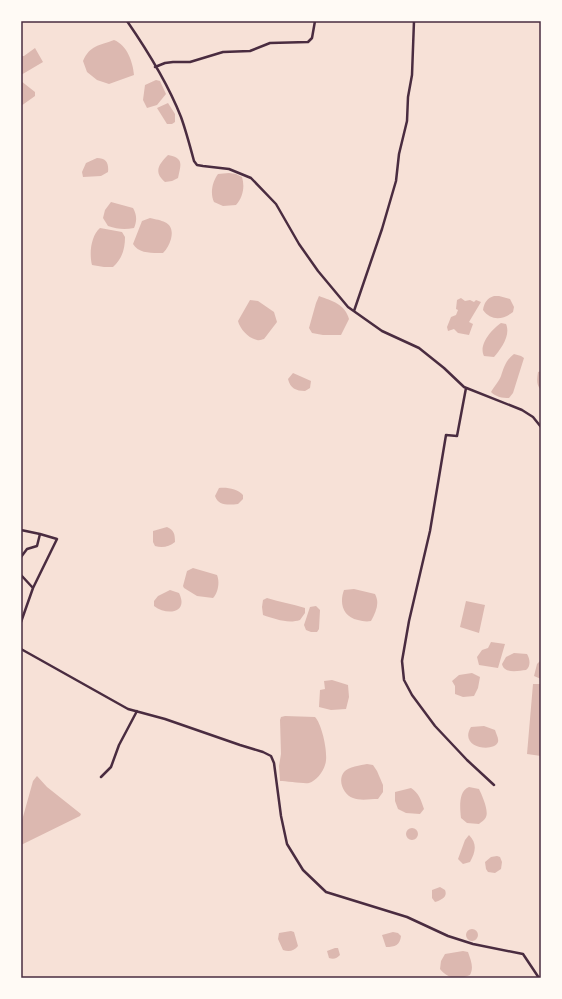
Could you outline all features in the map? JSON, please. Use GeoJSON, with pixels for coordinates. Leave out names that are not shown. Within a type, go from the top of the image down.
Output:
{"type":"FeatureCollection","features":[{"type":"Feature","properties":{"kind":"street"},"geometry":{"type":"LineString","coordinates":[[127,21],[138,36],[156,67],[181,117],[194,161],[197,164],[229,169],[251,178],[276,204],[299,244],[318,271],[348,307],[382,331],[419,348],[466,388],[522,410],[533,416],[541,428]]}},
{"type":"Feature","properties":{"kind":"street"},"geometry":{"type":"LineString","coordinates":[[156,67],[165,63],[190,62],[223,52],[250,51],[270,43],[308,42],[312,38],[315,21]]}},
{"type":"Feature","properties":{"kind":"street"},"geometry":{"type":"LineString","coordinates":[[354,311],[382,230],[396,181],[399,154],[407,121],[408,97],[412,75],[414,21]]}},
{"type":"Feature","properties":{"kind":"street"},"geometry":{"type":"LineString","coordinates":[[466,388],[457,436],[446,435],[430,531],[409,621],[402,661],[404,680],[412,695],[435,726],[467,760],[494,785]]}},
{"type":"Feature","properties":{"kind":"street"},"geometry":{"type":"LineString","coordinates":[[21,530],[57,539],[33,588],[21,622]]}},
{"type":"Feature","properties":{"kind":"street"},"geometry":{"type":"LineString","coordinates":[[21,557],[27,549],[37,546],[40,534]]}},
{"type":"Feature","properties":{"kind":"street"},"geometry":{"type":"LineString","coordinates":[[21,575],[33,588]]}},
{"type":"Feature","properties":{"kind":"street"},"geometry":{"type":"LineString","coordinates":[[21,649],[128,709],[165,719],[271,756],[274,763],[281,816],[287,844],[303,870],[326,892],[407,917],[448,936],[474,944],[523,954],[539,978]]}},
{"type":"Feature","properties":{"kind":"street"},"geometry":{"type":"LineString","coordinates":[[101,777],[111,767],[119,745],[136,711]]}},
{"type":"Feature","properties":{"kind":"shaded area"},"geometry":{"type":"Polygon","coordinates":[[[114,40],[119,42],[126,50],[134,75],[109,84],[97,80],[87,72],[83,61],[92,49],[114,40]]]}},
{"type":"Feature","properties":{"kind":"shaded area"},"geometry":{"type":"Polygon","coordinates":[[[35,48],[43,62],[21,75],[21,56],[24,56],[35,48]]]}},
{"type":"Feature","properties":{"kind":"shaded area"},"geometry":{"type":"Polygon","coordinates":[[[156,80],[160,81],[166,94],[157,105],[147,108],[143,100],[145,85],[156,80]]]}},
{"type":"Feature","properties":{"kind":"shaded area"},"geometry":{"type":"Polygon","coordinates":[[[21,81],[35,92],[35,96],[21,106],[21,81]]]}},
{"type":"Feature","properties":{"kind":"shaded area"},"geometry":{"type":"Polygon","coordinates":[[[168,103],[175,114],[175,122],[172,124],[167,124],[157,108],[168,103]]]}},
{"type":"Feature","properties":{"kind":"shaded area"},"geometry":{"type":"Polygon","coordinates":[[[168,155],[177,158],[180,165],[178,178],[165,182],[159,175],[158,171],[160,165],[168,155]]]}},
{"type":"Feature","properties":{"kind":"shaded area"},"geometry":{"type":"Polygon","coordinates":[[[97,158],[105,160],[108,166],[108,172],[101,176],[83,177],[82,172],[86,163],[97,158]]]}},
{"type":"Feature","properties":{"kind":"shaded area"},"geometry":{"type":"Polygon","coordinates":[[[229,173],[242,177],[243,192],[236,205],[223,206],[214,202],[212,188],[218,174],[229,173]]]}},
{"type":"Feature","properties":{"kind":"shaded area"},"geometry":{"type":"Polygon","coordinates":[[[111,202],[133,208],[136,218],[134,228],[121,229],[108,226],[103,218],[105,210],[111,202]]]}},
{"type":"Feature","properties":{"kind":"shaded area"},"geometry":{"type":"Polygon","coordinates":[[[150,218],[163,221],[170,226],[172,233],[171,239],[168,247],[163,253],[142,251],[133,244],[142,221],[150,218]]]}},
{"type":"Feature","properties":{"kind":"shaded area"},"geometry":{"type":"Polygon","coordinates":[[[100,228],[122,232],[125,237],[122,254],[119,261],[113,267],[92,265],[91,255],[93,240],[100,228]]]}},
{"type":"Feature","properties":{"kind":"shaded area"},"geometry":{"type":"Polygon","coordinates":[[[319,296],[341,306],[347,314],[349,319],[341,335],[323,335],[312,333],[309,328],[319,296]]]}},
{"type":"Feature","properties":{"kind":"shaded area"},"geometry":{"type":"Polygon","coordinates":[[[494,296],[510,299],[514,307],[513,312],[501,318],[493,318],[486,314],[483,310],[485,303],[489,298],[494,296]]]}},
{"type":"Feature","properties":{"kind":"shaded area"},"geometry":{"type":"Polygon","coordinates":[[[461,298],[465,301],[470,300],[474,302],[476,300],[481,302],[469,322],[473,324],[469,335],[458,333],[454,329],[448,331],[447,327],[451,317],[456,315],[458,310],[456,309],[457,300],[461,298]]]}},
{"type":"Feature","properties":{"kind":"shaded area"},"geometry":{"type":"Polygon","coordinates":[[[250,300],[258,301],[274,312],[277,322],[264,339],[254,339],[245,333],[239,324],[238,321],[250,300]]]}},
{"type":"Feature","properties":{"kind":"shaded area"},"geometry":{"type":"Polygon","coordinates":[[[501,323],[506,324],[507,333],[500,350],[494,357],[484,356],[484,342],[490,333],[501,323]]]}},
{"type":"Feature","properties":{"kind":"shaded area"},"geometry":{"type":"Polygon","coordinates":[[[514,354],[524,358],[513,393],[509,398],[497,396],[491,392],[500,378],[507,361],[514,354]]]}},
{"type":"Feature","properties":{"kind":"shaded area"},"geometry":{"type":"Polygon","coordinates":[[[541,371],[541,390],[538,386],[537,379],[538,372],[541,371]]]}},
{"type":"Feature","properties":{"kind":"shaded area"},"geometry":{"type":"Polygon","coordinates":[[[293,373],[311,381],[310,388],[302,391],[296,390],[292,387],[288,379],[293,373]]]}},
{"type":"Feature","properties":{"kind":"shaded area"},"geometry":{"type":"Polygon","coordinates":[[[219,488],[229,488],[238,491],[243,495],[243,499],[238,504],[228,505],[221,503],[215,496],[219,488]]]}},
{"type":"Feature","properties":{"kind":"shaded area"},"geometry":{"type":"Polygon","coordinates":[[[167,527],[174,533],[175,542],[165,547],[155,546],[153,542],[153,531],[167,527]]]}},
{"type":"Feature","properties":{"kind":"shaded area"},"geometry":{"type":"Polygon","coordinates":[[[193,568],[217,575],[218,587],[213,598],[197,596],[184,588],[183,586],[187,571],[193,568]]]}},
{"type":"Feature","properties":{"kind":"shaded area"},"geometry":{"type":"Polygon","coordinates":[[[354,589],[375,594],[377,608],[371,621],[358,620],[346,613],[342,604],[344,590],[354,589]]]}},
{"type":"Feature","properties":{"kind":"shaded area"},"geometry":{"type":"Polygon","coordinates":[[[170,590],[179,593],[181,605],[179,609],[170,612],[154,606],[154,601],[158,596],[170,590]]]}},
{"type":"Feature","properties":{"kind":"shaded area"},"geometry":{"type":"Polygon","coordinates":[[[267,598],[305,608],[305,613],[300,620],[295,621],[282,620],[263,615],[263,600],[267,598]]]}},
{"type":"Feature","properties":{"kind":"shaded area"},"geometry":{"type":"Polygon","coordinates":[[[466,601],[485,605],[479,633],[460,627],[466,601]]]}},
{"type":"Feature","properties":{"kind":"shaded area"},"geometry":{"type":"Polygon","coordinates":[[[316,606],[320,610],[319,629],[317,632],[311,632],[306,630],[304,625],[310,607],[316,606]]]}},
{"type":"Feature","properties":{"kind":"shaded area"},"geometry":{"type":"Polygon","coordinates":[[[491,642],[505,644],[498,668],[479,665],[477,657],[482,650],[488,648],[491,642]]]}},
{"type":"Feature","properties":{"kind":"shaded area"},"geometry":{"type":"Polygon","coordinates":[[[514,653],[527,654],[530,662],[529,667],[526,670],[508,671],[503,667],[502,664],[506,657],[514,653]]]}},
{"type":"Feature","properties":{"kind":"shaded area"},"geometry":{"type":"Polygon","coordinates":[[[541,660],[541,679],[534,676],[537,664],[541,660]]]}},
{"type":"Feature","properties":{"kind":"shaded area"},"geometry":{"type":"Polygon","coordinates":[[[472,673],[480,677],[478,688],[474,696],[463,697],[455,694],[455,686],[452,681],[459,675],[472,673]]]}},
{"type":"Feature","properties":{"kind":"shaded area"},"geometry":{"type":"Polygon","coordinates":[[[332,680],[348,685],[349,697],[346,709],[331,710],[319,707],[320,690],[325,689],[324,681],[332,680]]]}},
{"type":"Feature","properties":{"kind":"shaded area"},"geometry":{"type":"Polygon","coordinates":[[[533,684],[541,684],[541,756],[527,754],[533,684]]]}},
{"type":"Feature","properties":{"kind":"shaded area"},"geometry":{"type":"Polygon","coordinates":[[[281,717],[315,717],[320,726],[325,747],[326,760],[321,773],[317,778],[309,783],[280,781],[280,720],[281,717]]]}},
{"type":"Feature","properties":{"kind":"shaded area"},"geometry":{"type":"Polygon","coordinates":[[[484,726],[495,730],[498,742],[495,745],[484,748],[473,744],[469,740],[468,734],[471,727],[484,726]]]}},
{"type":"Feature","properties":{"kind":"shaded area"},"geometry":{"type":"Polygon","coordinates":[[[367,764],[373,765],[377,771],[383,785],[383,792],[378,799],[362,800],[353,798],[344,791],[342,787],[342,776],[348,769],[367,764]]]}},
{"type":"Feature","properties":{"kind":"shaded area"},"geometry":{"type":"Polygon","coordinates":[[[37,776],[47,787],[81,814],[80,816],[21,845],[21,824],[33,781],[37,776]]]}},
{"type":"Feature","properties":{"kind":"shaded area"},"geometry":{"type":"Polygon","coordinates":[[[469,787],[479,789],[486,807],[486,817],[479,824],[467,823],[461,818],[461,796],[465,789],[469,787]]]}},
{"type":"Feature","properties":{"kind":"shaded area"},"geometry":{"type":"Polygon","coordinates":[[[411,788],[418,794],[421,800],[424,809],[420,814],[406,813],[398,809],[395,801],[395,792],[411,788]]]}},
{"type":"Feature","properties":{"kind":"shaded area"},"geometry":{"type":"Polygon","coordinates":[[[412,828],[416,830],[418,834],[416,838],[412,840],[408,838],[406,834],[408,830],[412,828]]]}},
{"type":"Feature","properties":{"kind":"shaded area"},"geometry":{"type":"Polygon","coordinates":[[[469,835],[474,842],[475,848],[470,862],[463,864],[458,859],[465,840],[469,835]]]}},
{"type":"Feature","properties":{"kind":"shaded area"},"geometry":{"type":"Polygon","coordinates":[[[491,857],[500,857],[502,862],[501,869],[495,873],[488,872],[485,862],[491,857]]]}},
{"type":"Feature","properties":{"kind":"shaded area"},"geometry":{"type":"Polygon","coordinates":[[[440,887],[445,890],[446,895],[442,899],[435,902],[432,898],[432,890],[440,887]]]}},
{"type":"Feature","properties":{"kind":"shaded area"},"geometry":{"type":"Polygon","coordinates":[[[470,929],[474,929],[478,935],[474,941],[470,941],[466,937],[466,933],[470,929]]]}},
{"type":"Feature","properties":{"kind":"shaded area"},"geometry":{"type":"Polygon","coordinates":[[[294,932],[298,946],[291,951],[283,950],[278,939],[279,933],[294,932]]]}},
{"type":"Feature","properties":{"kind":"shaded area"},"geometry":{"type":"Polygon","coordinates":[[[393,932],[398,933],[401,936],[400,942],[392,947],[386,947],[382,935],[393,932]]]}},
{"type":"Feature","properties":{"kind":"shaded area"},"geometry":{"type":"Polygon","coordinates":[[[338,948],[340,955],[332,959],[329,958],[327,951],[338,948]]]}},
{"type":"Feature","properties":{"kind":"shaded area"},"geometry":{"type":"Polygon","coordinates":[[[463,951],[468,952],[471,961],[472,969],[470,975],[461,978],[454,978],[446,975],[440,969],[441,961],[445,954],[463,951]]]}}]}
